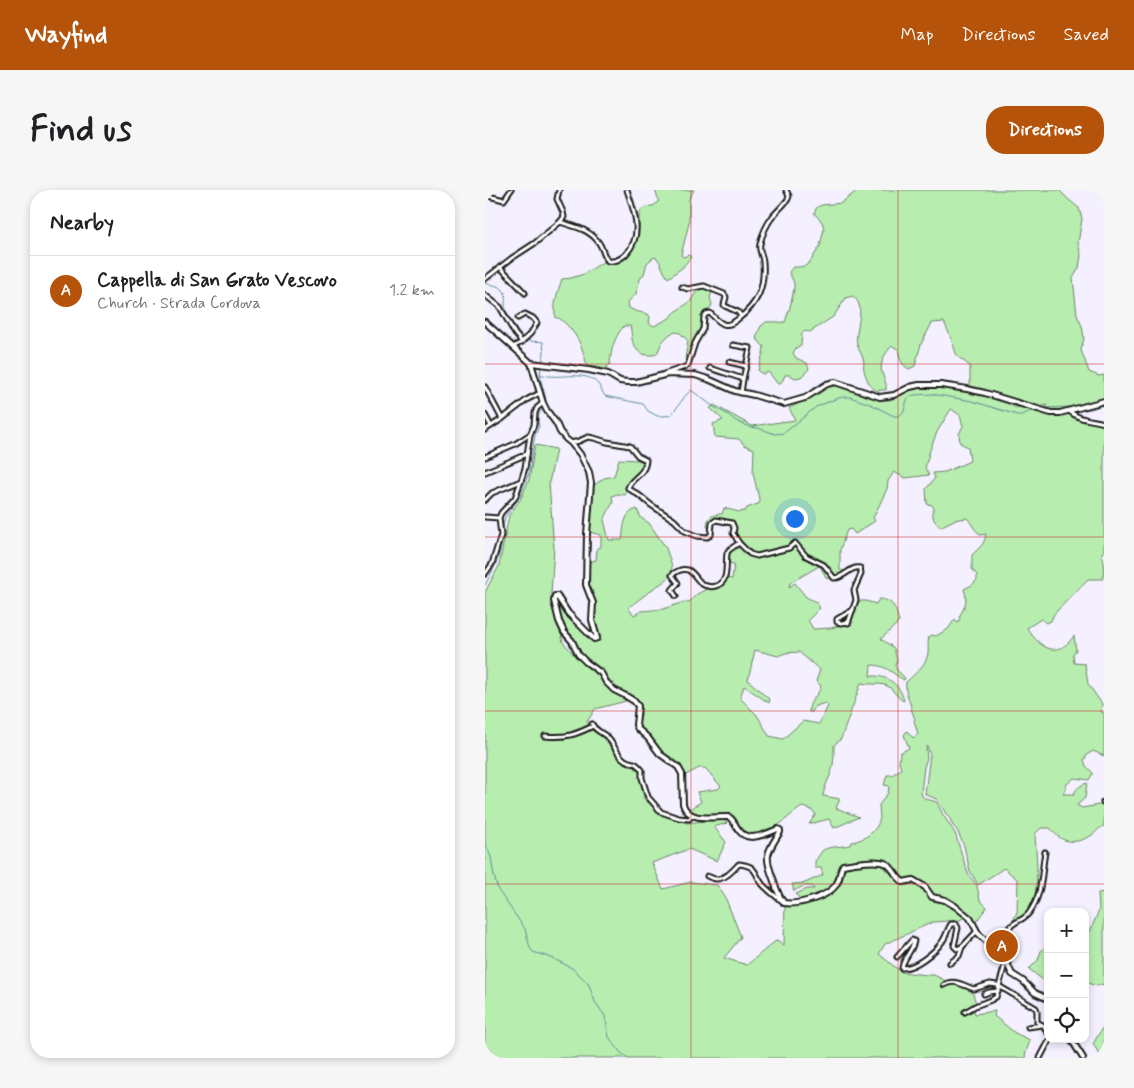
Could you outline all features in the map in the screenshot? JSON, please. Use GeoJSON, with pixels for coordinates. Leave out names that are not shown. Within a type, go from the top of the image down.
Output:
{"type":"FeatureCollection","features":[{"type":"Feature","properties":{"kind":"street"},"geometry":{"type":"LineString","coordinates":[[485,195],[504,200],[511,190]]}},
{"type":"Feature","properties":{"kind":"street"},"geometry":{"type":"LineString","coordinates":[[485,279],[560,222],[564,217],[557,199],[559,190]]}},
{"type":"Feature","properties":{"kind":"street"},"geometry":{"type":"LineString","coordinates":[[560,222],[588,232],[600,244],[605,259],[612,262],[627,253],[636,237],[635,214],[627,190]]}},
{"type":"Feature","properties":{"kind":"street"},"geometry":{"type":"LineString","coordinates":[[661,375],[688,365],[695,344],[703,329],[704,317],[707,314],[710,313],[724,325],[731,324],[754,304],[759,297],[763,262],[759,246],[769,221],[788,199],[789,196],[786,190]]}},
{"type":"Feature","properties":{"kind":"street"},"geometry":{"type":"LineString","coordinates":[[500,267],[525,293]]}},
{"type":"Feature","properties":{"kind":"street"},"geometry":{"type":"LineString","coordinates":[[682,287],[688,289],[704,286],[724,294],[726,297],[725,306],[741,316]]}},
{"type":"Feature","properties":{"kind":"street"},"geometry":{"type":"LineString","coordinates":[[485,295],[499,307],[515,334],[525,339]]}},
{"type":"Feature","properties":{"kind":"street"},"geometry":{"type":"LineString","coordinates":[[513,348],[531,333],[537,322],[525,314],[518,318]]}},
{"type":"Feature","properties":{"kind":"street"},"geometry":{"type":"LineString","coordinates":[[485,322],[531,364],[544,405],[560,432],[580,454],[589,472],[591,482],[586,585],[593,603],[592,620],[597,638],[594,639],[568,613],[557,596],[555,596],[554,601],[564,632],[572,641],[578,654],[601,673],[614,690],[634,701],[638,706],[636,725],[641,733],[648,738],[660,754],[678,767],[682,774],[684,809],[691,815],[704,817],[729,816],[740,833],[745,836],[755,837],[778,829],[780,830],[770,847],[767,859],[782,900]]}},
{"type":"Feature","properties":{"kind":"street"},"geometry":{"type":"LineString","coordinates":[[733,345],[750,348],[741,393]]}},
{"type":"Feature","properties":{"kind":"street"},"geometry":{"type":"LineString","coordinates":[[729,362],[746,366]]}},
{"type":"Feature","properties":{"kind":"street"},"geometry":{"type":"LineString","coordinates":[[531,364],[589,370],[608,374],[620,381],[627,382],[636,382],[668,374],[695,375],[741,393],[755,395],[784,404],[805,398],[827,384],[835,382],[880,397],[894,395],[919,385],[967,389],[1051,413],[1060,413],[1104,400]]}},
{"type":"Feature","properties":{"kind":"street"},"geometry":{"type":"LineString","coordinates":[[709,368],[743,379]]}},
{"type":"Feature","properties":{"kind":"street"},"geometry":{"type":"LineString","coordinates":[[485,387],[502,419]]}},
{"type":"Feature","properties":{"kind":"street"},"geometry":{"type":"LineString","coordinates":[[485,430],[528,398],[540,393]]}},
{"type":"Feature","properties":{"kind":"street"},"geometry":{"type":"LineString","coordinates":[[485,574],[492,564],[501,535],[499,518],[501,513],[515,498],[521,481],[537,408],[544,405]]}},
{"type":"Feature","properties":{"kind":"street"},"geometry":{"type":"LineString","coordinates":[[1072,410],[1075,416],[1104,423]]}},
{"type":"Feature","properties":{"kind":"street"},"geometry":{"type":"LineString","coordinates":[[485,415],[491,426]]}},
{"type":"Feature","properties":{"kind":"street"},"geometry":{"type":"LineString","coordinates":[[485,457],[530,435]]}},
{"type":"Feature","properties":{"kind":"street"},"geometry":{"type":"LineString","coordinates":[[571,443],[588,437],[630,446],[638,456],[645,460],[646,464],[641,474],[628,485],[628,488],[674,520],[685,531],[697,536],[707,537],[711,535],[712,523],[716,520],[732,523],[733,533],[739,543],[750,554],[757,556],[789,548],[795,543],[806,556],[824,565],[834,578],[841,578],[853,568],[860,568],[861,574],[854,590],[857,600],[849,622],[837,622],[837,619],[853,610]]}},
{"type":"Feature","properties":{"kind":"street"},"geometry":{"type":"LineString","coordinates":[[485,472],[527,454]]}},
{"type":"Feature","properties":{"kind":"street"},"geometry":{"type":"LineString","coordinates":[[485,500],[492,493],[521,481]]}},
{"type":"Feature","properties":{"kind":"street"},"geometry":{"type":"LineString","coordinates":[[485,517],[499,518]]}},
{"type":"Feature","properties":{"kind":"street"},"geometry":{"type":"LineString","coordinates":[[676,596],[672,590],[678,582],[673,578],[673,574],[681,570],[687,570],[703,584],[717,586],[725,578],[727,553],[739,543]]}},
{"type":"Feature","properties":{"kind":"street"},"geometry":{"type":"LineString","coordinates":[[485,567],[490,567]]}},
{"type":"Feature","properties":{"kind":"street"},"geometry":{"type":"LineString","coordinates":[[545,736],[571,736],[592,725],[607,737],[625,760],[640,767],[648,797],[661,812],[685,819],[689,819],[691,815]]}},
{"type":"Feature","properties":{"kind":"street"},"geometry":{"type":"LineString","coordinates":[[1044,998],[1035,993],[1023,981],[1012,974],[1005,956],[1003,942],[1008,928],[1025,918],[1039,896],[1045,852]]}},
{"type":"Feature","properties":{"kind":"street"},"geometry":{"type":"LineString","coordinates":[[707,876],[716,879],[732,872],[739,864],[745,865],[756,872],[762,884],[779,900],[789,903],[821,896],[832,890],[839,881],[839,869],[843,865],[853,863],[885,863],[897,878],[903,882],[913,880],[925,887],[933,897],[945,900],[966,914],[985,940],[1003,942]]}},
{"type":"Feature","properties":{"kind":"street"},"geometry":{"type":"LineString","coordinates":[[897,957],[912,940],[914,941],[912,949],[902,964],[902,968],[912,966],[923,960],[942,942],[951,924],[956,924],[958,928],[954,946],[957,949],[963,946],[977,931]]}},
{"type":"Feature","properties":{"kind":"street"},"geometry":{"type":"LineString","coordinates":[[950,963],[959,956],[963,946]]}},
{"type":"Feature","properties":{"kind":"street"},"geometry":{"type":"LineString","coordinates":[[965,1012],[995,998],[1000,986],[1005,956]]}},
{"type":"Feature","properties":{"kind":"street"},"geometry":{"type":"LineString","coordinates":[[944,985],[950,981],[974,989],[990,984],[1000,986],[1036,1008],[1037,1022],[1044,1025]]}},
{"type":"Feature","properties":{"kind":"street"},"geometry":{"type":"LineString","coordinates":[[984,994],[998,991]]}},
{"type":"Feature","properties":{"kind":"street"},"geometry":{"type":"LineString","coordinates":[[1028,1027],[1044,1026]]}},
{"type":"Feature","properties":{"kind":"street"},"geometry":{"type":"LineString","coordinates":[[1040,1058],[1048,1043]]}},
{"type":"Feature","properties":{"kind":"street"},"geometry":{"type":"LineString","coordinates":[[1073,1043],[1083,1058]]}},
{"type":"Feature","properties":{"kind":"green space"},"geometry":{"type":"Polygon","coordinates":[[[655,190],[694,190],[689,199],[689,223],[681,255],[683,257],[689,255],[691,257],[682,268],[668,278],[659,260],[654,257],[647,263],[636,294],[628,302],[629,308],[648,314],[650,317],[649,323],[654,326],[668,319],[690,302],[700,287],[712,291],[710,298],[711,307],[702,317],[699,332],[694,340],[687,361],[685,359],[688,341],[680,333],[670,334],[662,342],[657,354],[646,355],[639,352],[635,347],[632,341],[630,326],[624,326],[614,344],[610,364],[605,369],[594,366],[587,367],[581,346],[574,334],[565,323],[556,318],[555,304],[562,279],[584,274],[603,262],[617,263],[622,260],[637,240],[641,211],[658,202],[655,190]]]}},
{"type":"Feature","properties":{"kind":"green space"},"geometry":{"type":"Polygon","coordinates":[[[858,190],[1059,190],[1079,208],[1082,219],[1078,243],[1081,255],[1079,268],[1073,278],[1077,315],[1082,326],[1084,338],[1081,350],[1089,372],[1099,376],[1104,375],[1104,398],[1061,411],[1046,409],[1047,405],[1040,407],[970,388],[970,366],[957,356],[944,322],[932,323],[921,344],[915,366],[909,369],[902,363],[898,349],[892,346],[885,355],[881,366],[886,390],[875,390],[867,380],[864,362],[857,344],[860,311],[857,300],[852,296],[846,298],[833,317],[810,332],[802,333],[801,345],[793,353],[796,358],[807,363],[809,369],[801,377],[795,378],[785,375],[779,385],[768,372],[763,374],[758,371],[764,347],[756,338],[761,326],[766,322],[785,322],[794,289],[794,283],[789,272],[793,267],[805,266],[810,262],[820,246],[824,228],[822,222],[814,213],[817,207],[841,203],[858,190]]]}},
{"type":"Feature","properties":{"kind":"green space"},"geometry":{"type":"Polygon","coordinates":[[[837,384],[880,400],[890,400],[892,397],[915,388],[963,390],[1011,403],[1013,407],[1054,414],[1069,413],[1077,418],[1104,425],[1103,579],[1088,579],[1054,614],[1051,621],[1046,623],[1041,619],[1027,628],[1037,641],[1049,648],[1061,648],[1074,636],[1076,650],[1073,654],[1074,663],[1085,664],[1088,684],[1102,704],[1101,712],[1104,713],[1104,756],[1093,751],[1088,754],[1084,760],[1086,766],[1093,773],[1089,780],[1074,778],[1067,784],[1063,794],[1074,794],[1079,787],[1087,783],[1085,798],[1077,805],[1082,808],[1104,804],[1104,826],[1086,838],[1074,841],[1064,840],[1050,828],[1041,828],[1035,834],[1036,891],[1029,911],[1022,918],[1012,923],[1017,912],[1018,880],[1004,868],[978,885],[970,871],[964,846],[957,830],[938,800],[925,794],[930,755],[927,746],[922,796],[937,802],[955,833],[968,874],[977,886],[980,900],[987,907],[975,923],[966,913],[932,895],[926,887],[912,880],[904,881],[888,867],[879,863],[841,865],[838,867],[836,883],[833,887],[815,897],[801,901],[796,894],[807,889],[814,889],[810,886],[804,886],[794,891],[792,884],[805,883],[823,875],[821,868],[815,868],[815,861],[824,849],[850,845],[852,842],[866,837],[879,823],[879,805],[888,793],[889,786],[884,785],[887,775],[892,775],[901,769],[899,762],[900,753],[909,748],[904,735],[907,731],[913,738],[918,734],[906,692],[906,682],[920,669],[925,661],[928,653],[929,637],[932,635],[936,636],[948,629],[955,619],[957,623],[960,619],[959,617],[966,601],[964,589],[977,580],[977,575],[972,569],[972,555],[983,543],[986,534],[981,535],[978,533],[967,518],[954,520],[940,527],[934,520],[932,512],[934,508],[932,505],[927,504],[926,489],[935,478],[933,473],[945,472],[970,461],[968,447],[960,443],[959,434],[963,426],[960,415],[951,409],[937,432],[930,450],[925,468],[929,475],[905,478],[894,472],[888,481],[887,489],[873,518],[875,521],[855,534],[851,529],[847,530],[840,550],[840,570],[845,571],[849,568],[852,572],[841,580],[838,581],[831,577],[827,579],[821,568],[822,562],[810,557],[799,545],[792,542],[788,548],[757,555],[750,553],[740,542],[735,533],[733,522],[725,519],[715,519],[710,523],[710,528],[707,527],[709,518],[713,515],[722,514],[724,508],[739,512],[760,503],[753,473],[754,449],[744,445],[739,439],[715,437],[713,424],[723,420],[710,408],[714,405],[752,426],[795,420],[789,408],[804,401],[825,387],[837,384]]]}},
{"type":"Feature","properties":{"kind":"green space"},"geometry":{"type":"Polygon","coordinates":[[[535,445],[556,449],[549,483],[554,548],[551,594],[563,642],[576,657],[595,671],[609,688],[626,701],[595,709],[587,722],[622,761],[633,765],[639,772],[644,799],[662,814],[687,823],[723,819],[727,823],[714,827],[726,842],[717,861],[689,849],[652,863],[663,889],[691,882],[717,885],[725,897],[741,937],[724,958],[747,965],[777,940],[784,945],[785,904],[824,896],[831,892],[840,881],[843,868],[871,864],[881,865],[902,884],[914,883],[925,890],[931,897],[944,901],[966,916],[960,920],[933,922],[885,944],[879,954],[901,972],[934,975],[972,991],[976,1003],[973,1005],[975,1014],[995,1011],[994,1016],[1015,1033],[1030,1040],[1025,1055],[1026,1058],[485,1058],[485,592],[499,566],[509,515],[520,500],[529,480],[535,445]]]}},
{"type":"Feature","properties":{"kind":"green space"},"geometry":{"type":"Polygon","coordinates":[[[619,459],[641,459],[644,464],[626,486],[628,491],[625,495],[617,494],[612,496],[613,502],[604,520],[609,540],[622,540],[627,517],[632,511],[637,509],[641,518],[649,523],[666,548],[672,566],[671,575],[665,581],[628,608],[634,615],[642,611],[663,609],[689,602],[697,594],[705,590],[705,587],[717,587],[726,578],[732,579],[734,564],[728,563],[729,557],[732,550],[739,545],[749,555],[758,558],[789,550],[795,545],[806,557],[821,565],[790,583],[789,587],[795,583],[806,597],[816,602],[820,608],[808,620],[813,629],[831,628],[844,624],[845,617],[859,601],[876,604],[879,599],[891,603],[897,613],[899,622],[881,639],[894,648],[897,661],[895,665],[905,678],[904,680],[889,670],[876,665],[871,665],[870,676],[881,677],[891,681],[899,689],[904,701],[891,688],[885,685],[861,683],[841,739],[834,745],[832,770],[823,796],[840,799],[836,808],[859,817],[834,828],[829,819],[809,824],[816,814],[810,809],[802,807],[767,832],[752,835],[743,830],[733,816],[700,815],[688,810],[701,802],[697,792],[718,789],[721,786],[705,768],[699,768],[686,775],[666,758],[654,742],[640,729],[637,725],[641,715],[639,705],[614,688],[602,671],[587,662],[582,656],[563,625],[556,601],[557,599],[564,610],[594,640],[599,639],[600,636],[595,619],[595,602],[589,589],[588,580],[589,562],[596,560],[597,548],[601,547],[601,535],[589,532],[592,487],[604,478],[614,476],[619,459]],[[755,650],[748,680],[770,700],[769,703],[744,686],[740,698],[757,715],[769,736],[783,739],[803,721],[819,724],[828,706],[825,703],[816,706],[812,712],[809,712],[810,704],[821,686],[816,681],[820,670],[799,652],[785,653],[778,656],[755,650]]]}},
{"type":"Feature","properties":{"kind":"green space"},"geometry":{"type":"Polygon","coordinates":[[[1104,892],[1104,984],[1096,986],[1089,983],[1089,933],[1099,910],[1098,893],[1104,892]]]}},
{"type":"Feature","properties":{"kind":"green space"},"geometry":{"type":"Polygon","coordinates":[[[1044,948],[1043,980],[1029,969],[1038,960],[1044,948]]]}},
{"type":"Feature","properties":{"kind":"green space"},"geometry":{"type":"Polygon","coordinates":[[[1104,1025],[1104,1057],[1100,1055],[1093,1044],[1104,1025]]]}},
{"type":"Feature","properties":{"kind":"waterway"},"geometry":{"type":"LineString","coordinates":[[485,283],[495,285],[504,292],[508,314],[522,336],[531,341],[543,342],[544,353],[542,363]]}},
{"type":"Feature","properties":{"kind":"waterway"},"geometry":{"type":"LineString","coordinates":[[541,367],[540,372],[546,404]]}},
{"type":"Feature","properties":{"kind":"waterway"},"geometry":{"type":"LineString","coordinates":[[540,374],[546,376],[578,376],[592,379],[605,396],[643,404],[648,411],[657,416],[671,415],[691,390],[736,421],[775,434],[784,433],[816,407],[842,397],[850,397],[870,404],[894,416],[899,416],[904,411],[909,397],[932,394],[972,401],[1017,415],[1035,410]]}},
{"type":"Feature","properties":{"kind":"waterway"},"geometry":{"type":"LineString","coordinates":[[1079,409],[1088,410],[1104,405]]}},
{"type":"Feature","properties":{"kind":"waterway"},"geometry":{"type":"LineString","coordinates":[[485,585],[499,556],[505,517],[521,495],[529,473],[535,435],[539,426],[539,414],[544,407]]}},
{"type":"Feature","properties":{"kind":"waterway"},"geometry":{"type":"LineString","coordinates":[[1042,408],[1072,407]]}},
{"type":"Feature","properties":{"kind":"waterway"},"geometry":{"type":"LineString","coordinates":[[485,843],[491,857],[498,890],[525,929],[530,948],[533,952],[552,958],[572,968],[585,980],[589,985],[595,1002],[605,1016],[609,1037],[620,1052],[628,1058]]}},
{"type":"Feature","properties":{"kind":"place","name":"Cappella di San Grato Vescovo"},"geometry":{"type":"Point","coordinates":[1002,946]}}]}
